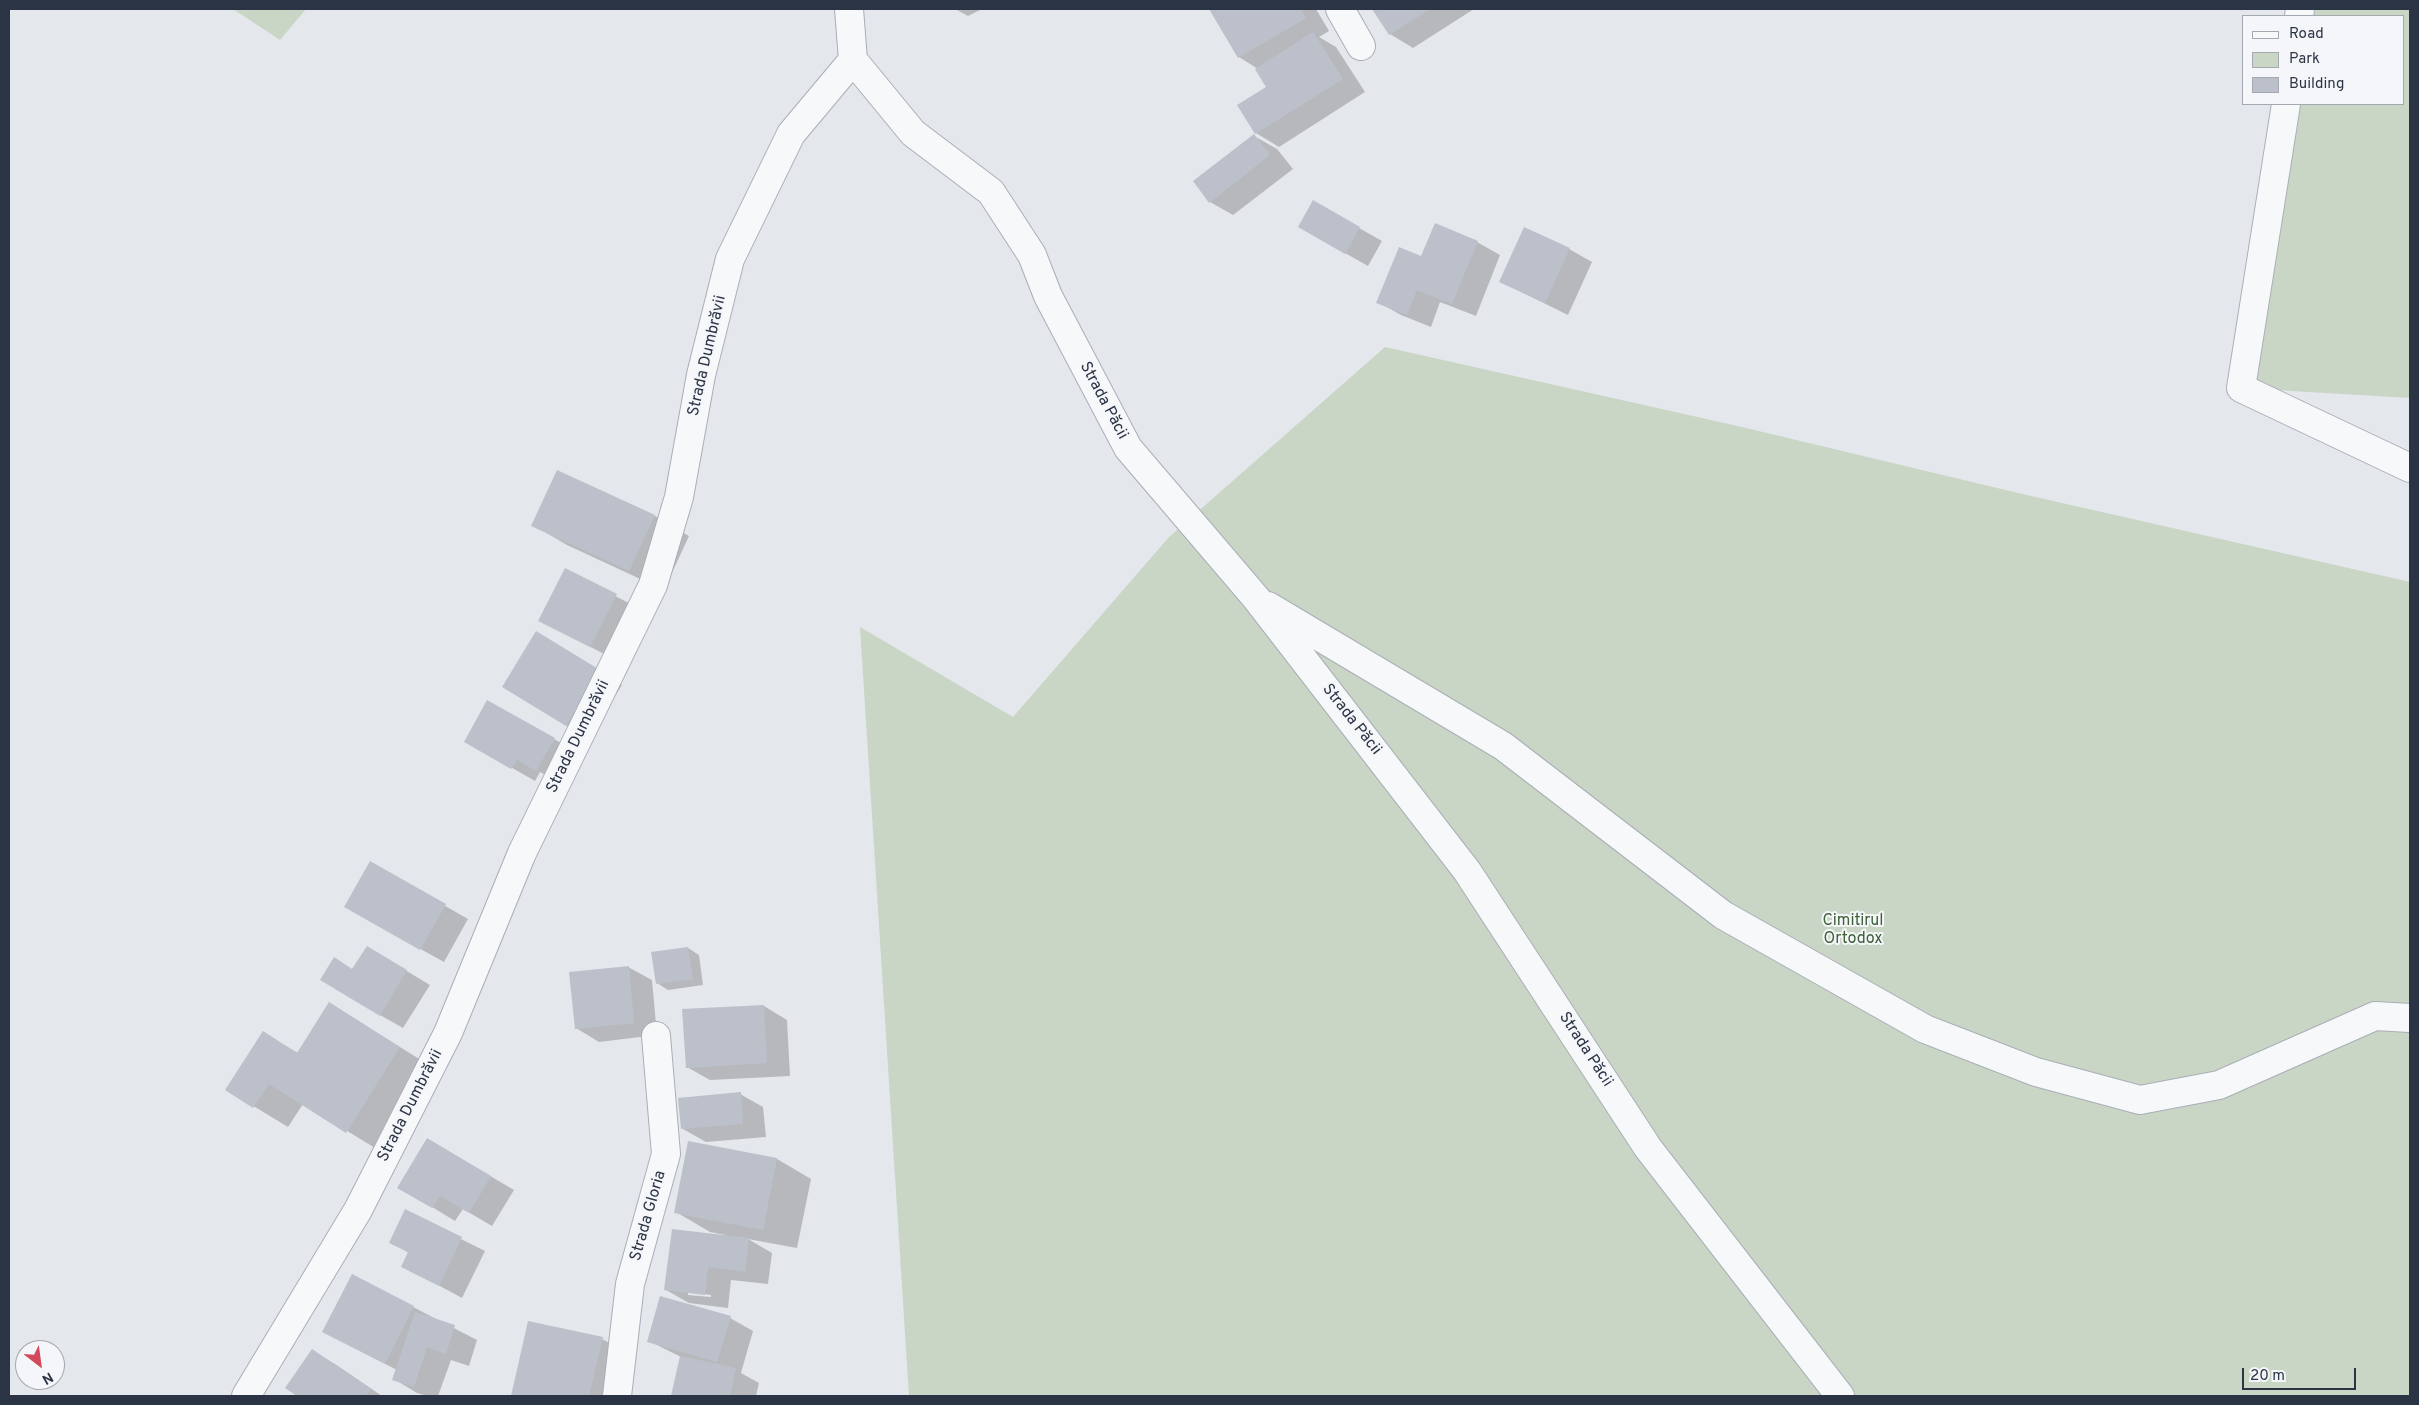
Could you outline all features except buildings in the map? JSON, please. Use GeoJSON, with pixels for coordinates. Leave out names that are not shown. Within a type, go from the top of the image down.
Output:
{"type":"FeatureCollection","features":[{"type":"Feature","properties":{"kind":"street"},"geometry":{"type":"LineString","coordinates":[[849,9],[853,60]]}},
{"type":"Feature","properties":{"kind":"street"},"geometry":{"type":"LineString","coordinates":[[1340,9],[1361,46]]}},
{"type":"Feature","properties":{"kind":"street","name":"Strada Păcii"},"geometry":{"type":"LineString","coordinates":[[853,60],[913,133],[991,192],[1032,255],[1048,296],[1128,448],[1256,598],[1467,871],[1648,1148],[1840,1396]]}},
{"type":"Feature","properties":{"kind":"street","name":"Strada Dumbrăvii"},"geometry":{"type":"LineString","coordinates":[[246,1396],[358,1210],[448,1033],[522,853],[653,585],[679,497],[701,375],[730,259],[791,134],[853,60]]}},
{"type":"Feature","properties":{"kind":"street"},"geometry":{"type":"LineString","coordinates":[[2286,105],[2241,388],[2410,468]]}},
{"type":"Feature","properties":{"kind":"street"},"geometry":{"type":"LineString","coordinates":[[1256,598],[1503,746],[1722,914],[1925,1029],[2036,1072],[2140,1100],[2219,1085],[2375,1016],[2410,1018]]}},
{"type":"Feature","properties":{"kind":"street","name":"Strada Gloria"},"geometry":{"type":"LineString","coordinates":[[617,1396],[630,1284],[666,1154],[656,1036]]}},
{"type":"Feature","properties":{"kind":"green space"},"geometry":{"type":"Polygon","coordinates":[[[233,9],[306,9],[280,40],[233,9]]]}},
{"type":"Feature","properties":{"kind":"green space"},"geometry":{"type":"Polygon","coordinates":[[[2300,9],[2410,9],[2410,398],[2241,388],[2286,105],[2404,105],[2404,15],[2299,15],[2300,9]]]}},
{"type":"Feature","properties":{"kind":"green space","name":"Cimitirul Ortodox"},"geometry":{"type":"Polygon","coordinates":[[[1385,347],[1742,427],[2018,493],[2410,582],[2410,1396],[909,1396],[860,627],[1013,717],[1169,537],[1385,347]]]}}]}
